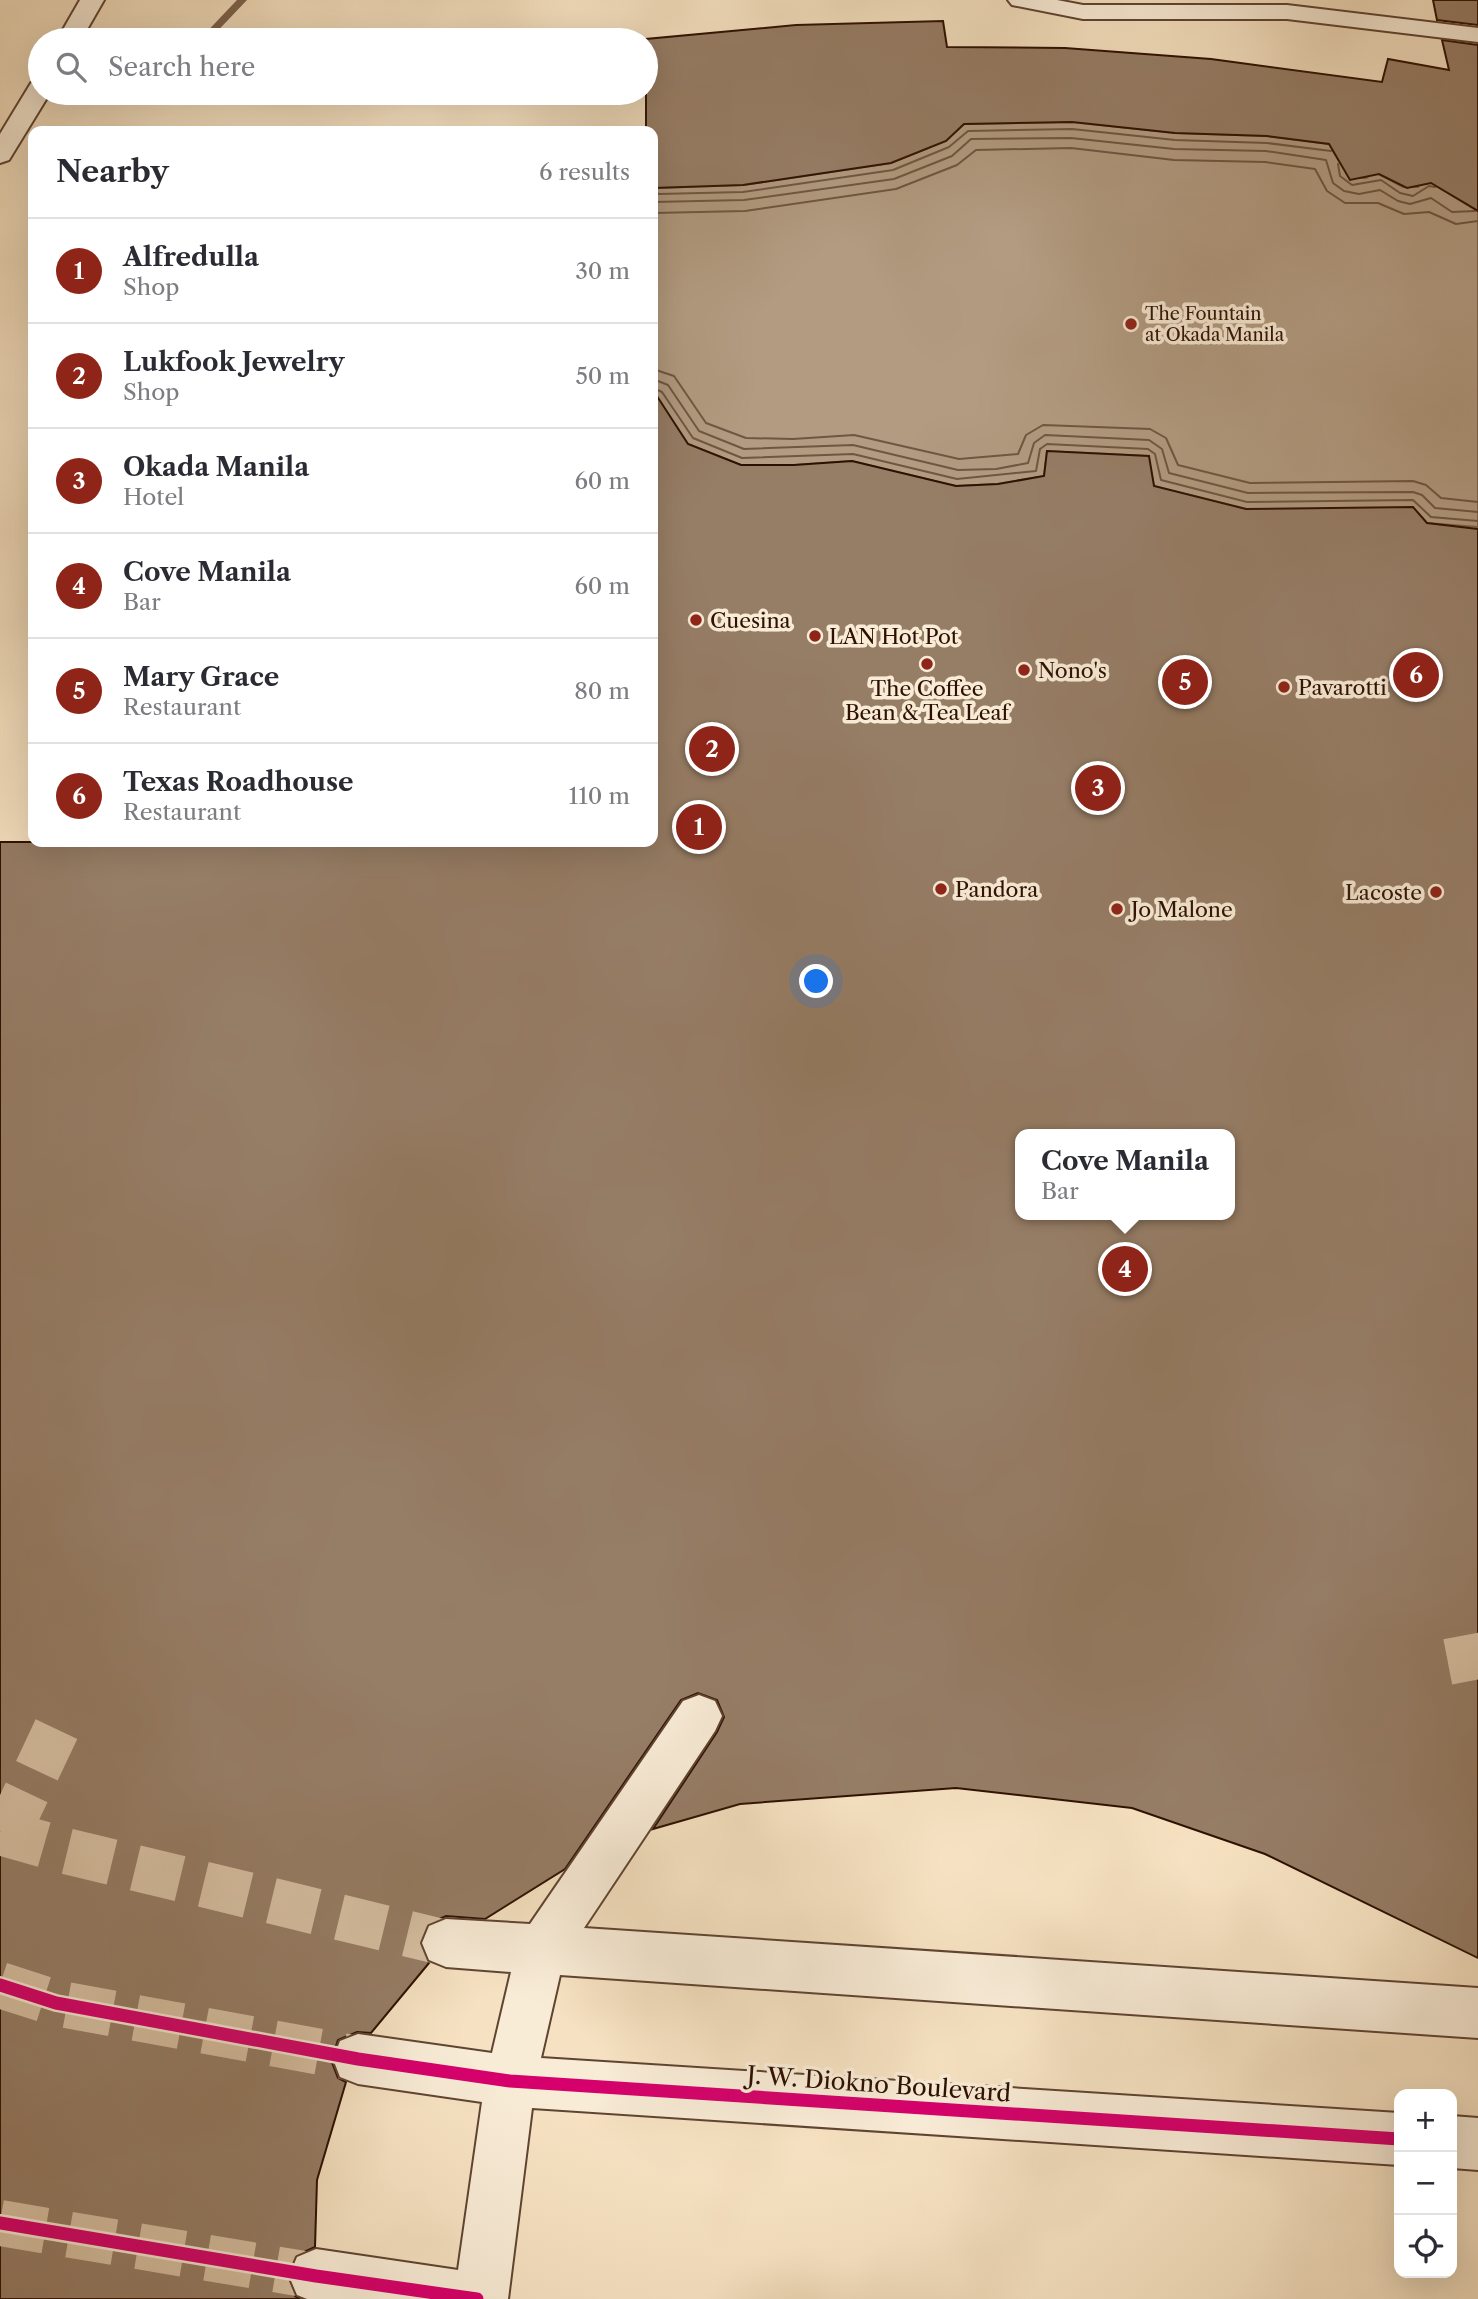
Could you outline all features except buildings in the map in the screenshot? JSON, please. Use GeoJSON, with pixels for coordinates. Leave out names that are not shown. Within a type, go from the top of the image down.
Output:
{"type":"FeatureCollection","features":[{"type":"Feature","properties":{"kind":"street"},"geometry":{"type":"LineString","coordinates":[[76,28],[92,0]]}},
{"type":"Feature","properties":{"kind":"street"},"geometry":{"type":"LineString","coordinates":[[1020,0],[1083,12],[1287,12],[1478,35]]}},
{"type":"Feature","properties":{"kind":"street"},"geometry":{"type":"LineString","coordinates":[[0,155],[30,105]]}},
{"type":"Feature","properties":{"kind":"street"},"geometry":{"type":"LineString","coordinates":[[316,2276],[479,2299],[510,2081],[541,1950],[699,1717]]}},
{"type":"Feature","properties":{"kind":"street"},"geometry":{"type":"LineString","coordinates":[[446,1943],[1478,2013]]}},
{"type":"Feature","properties":{"kind":"street","name":"J. W. Diokno Boulevard"},"geometry":{"type":"LineString","coordinates":[[358,2059],[510,2081],[1394,2139]]}},
{"type":"Feature","properties":{"kind":"street"},"geometry":{"type":"LineString","coordinates":[[1457,2142],[1478,2144]]}},
{"type":"Feature","properties":{"kind":"water"},"geometry":{"type":"Polygon","coordinates":[[[1072,122],[1175,133],[1267,136],[1353,147],[1354,178],[1366,178],[1375,172],[1403,187],[1418,187],[1425,178],[1478,190],[1478,527],[1246,509],[1154,486],[1148,456],[1047,451],[1044,476],[998,484],[956,486],[852,461],[741,465],[688,444],[658,401],[658,186],[743,185],[891,163],[946,141],[964,124],[1072,122]]]}},
{"type":"Feature","properties":{"kind":"waterway"},"geometry":{"type":"LineString","coordinates":[[215,28],[242,0]]}},
{"type":"Feature","properties":{"kind":"tunnel"},"geometry":{"type":"LineString","coordinates":[[1466,1635],[1478,1697]]}},
{"type":"Feature","properties":{"kind":"tunnel"},"geometry":{"type":"LineString","coordinates":[[7,1834],[57,1728]]}},
{"type":"Feature","properties":{"kind":"tunnel"},"geometry":{"type":"LineString","coordinates":[[0,1832],[66,1851],[446,1943]]}},
{"type":"Feature","properties":{"kind":"tunnel"},"geometry":{"type":"LineString","coordinates":[[0,1985],[56,2003],[358,2059]]}},
{"type":"Feature","properties":{"kind":"tunnel"},"geometry":{"type":"LineString","coordinates":[[0,2223],[316,2276]]}},
{"type":"Feature","properties":{"kind":"cycle path"},"geometry":{"type":"LineString","coordinates":[[0,1985],[56,2003],[358,2059],[510,2081],[1394,2139]]}},
{"type":"Feature","properties":{"kind":"cycle path"},"geometry":{"type":"LineString","coordinates":[[0,2223],[316,2276],[477,2299]]}},
{"type":"Feature","properties":{"kind":"place","name":"The Fountain at Okada Manila"},"geometry":{"type":"Point","coordinates":[1131,324]}},
{"type":"Feature","properties":{"kind":"place","name":"Cuesina"},"geometry":{"type":"Point","coordinates":[696,620]}},
{"type":"Feature","properties":{"kind":"place","name":"LAN Hot Pot"},"geometry":{"type":"Point","coordinates":[815,636]}},
{"type":"Feature","properties":{"kind":"place","name":"The Coffee Bean & Tea Leaf"},"geometry":{"type":"Point","coordinates":[927,664]}},
{"type":"Feature","properties":{"kind":"place","name":"Nono's"},"geometry":{"type":"Point","coordinates":[1024,670]}},
{"type":"Feature","properties":{"kind":"place","name":"Texas Roadhouse"},"geometry":{"type":"Point","coordinates":[1416,675]}},
{"type":"Feature","properties":{"kind":"place","name":"Mary Grace"},"geometry":{"type":"Point","coordinates":[1185,682]}},
{"type":"Feature","properties":{"kind":"place","name":"Pavarotti"},"geometry":{"type":"Point","coordinates":[1284,687]}},
{"type":"Feature","properties":{"kind":"place","name":"Lukfook Jewelry"},"geometry":{"type":"Point","coordinates":[712,749]}},
{"type":"Feature","properties":{"kind":"place","name":"Okada Manila"},"geometry":{"type":"Point","coordinates":[1098,788]}},
{"type":"Feature","properties":{"kind":"place","name":"Alfredulla"},"geometry":{"type":"Point","coordinates":[699,827]}},
{"type":"Feature","properties":{"kind":"place","name":"Pandora"},"geometry":{"type":"Point","coordinates":[941,889]}},
{"type":"Feature","properties":{"kind":"place","name":"Lacoste"},"geometry":{"type":"Point","coordinates":[1436,892]}},
{"type":"Feature","properties":{"kind":"place","name":"Jo Malone"},"geometry":{"type":"Point","coordinates":[1117,909]}},
{"type":"Feature","properties":{"kind":"place","name":"Cove Manila"},"geometry":{"type":"Point","coordinates":[1125,1269]}}]}
